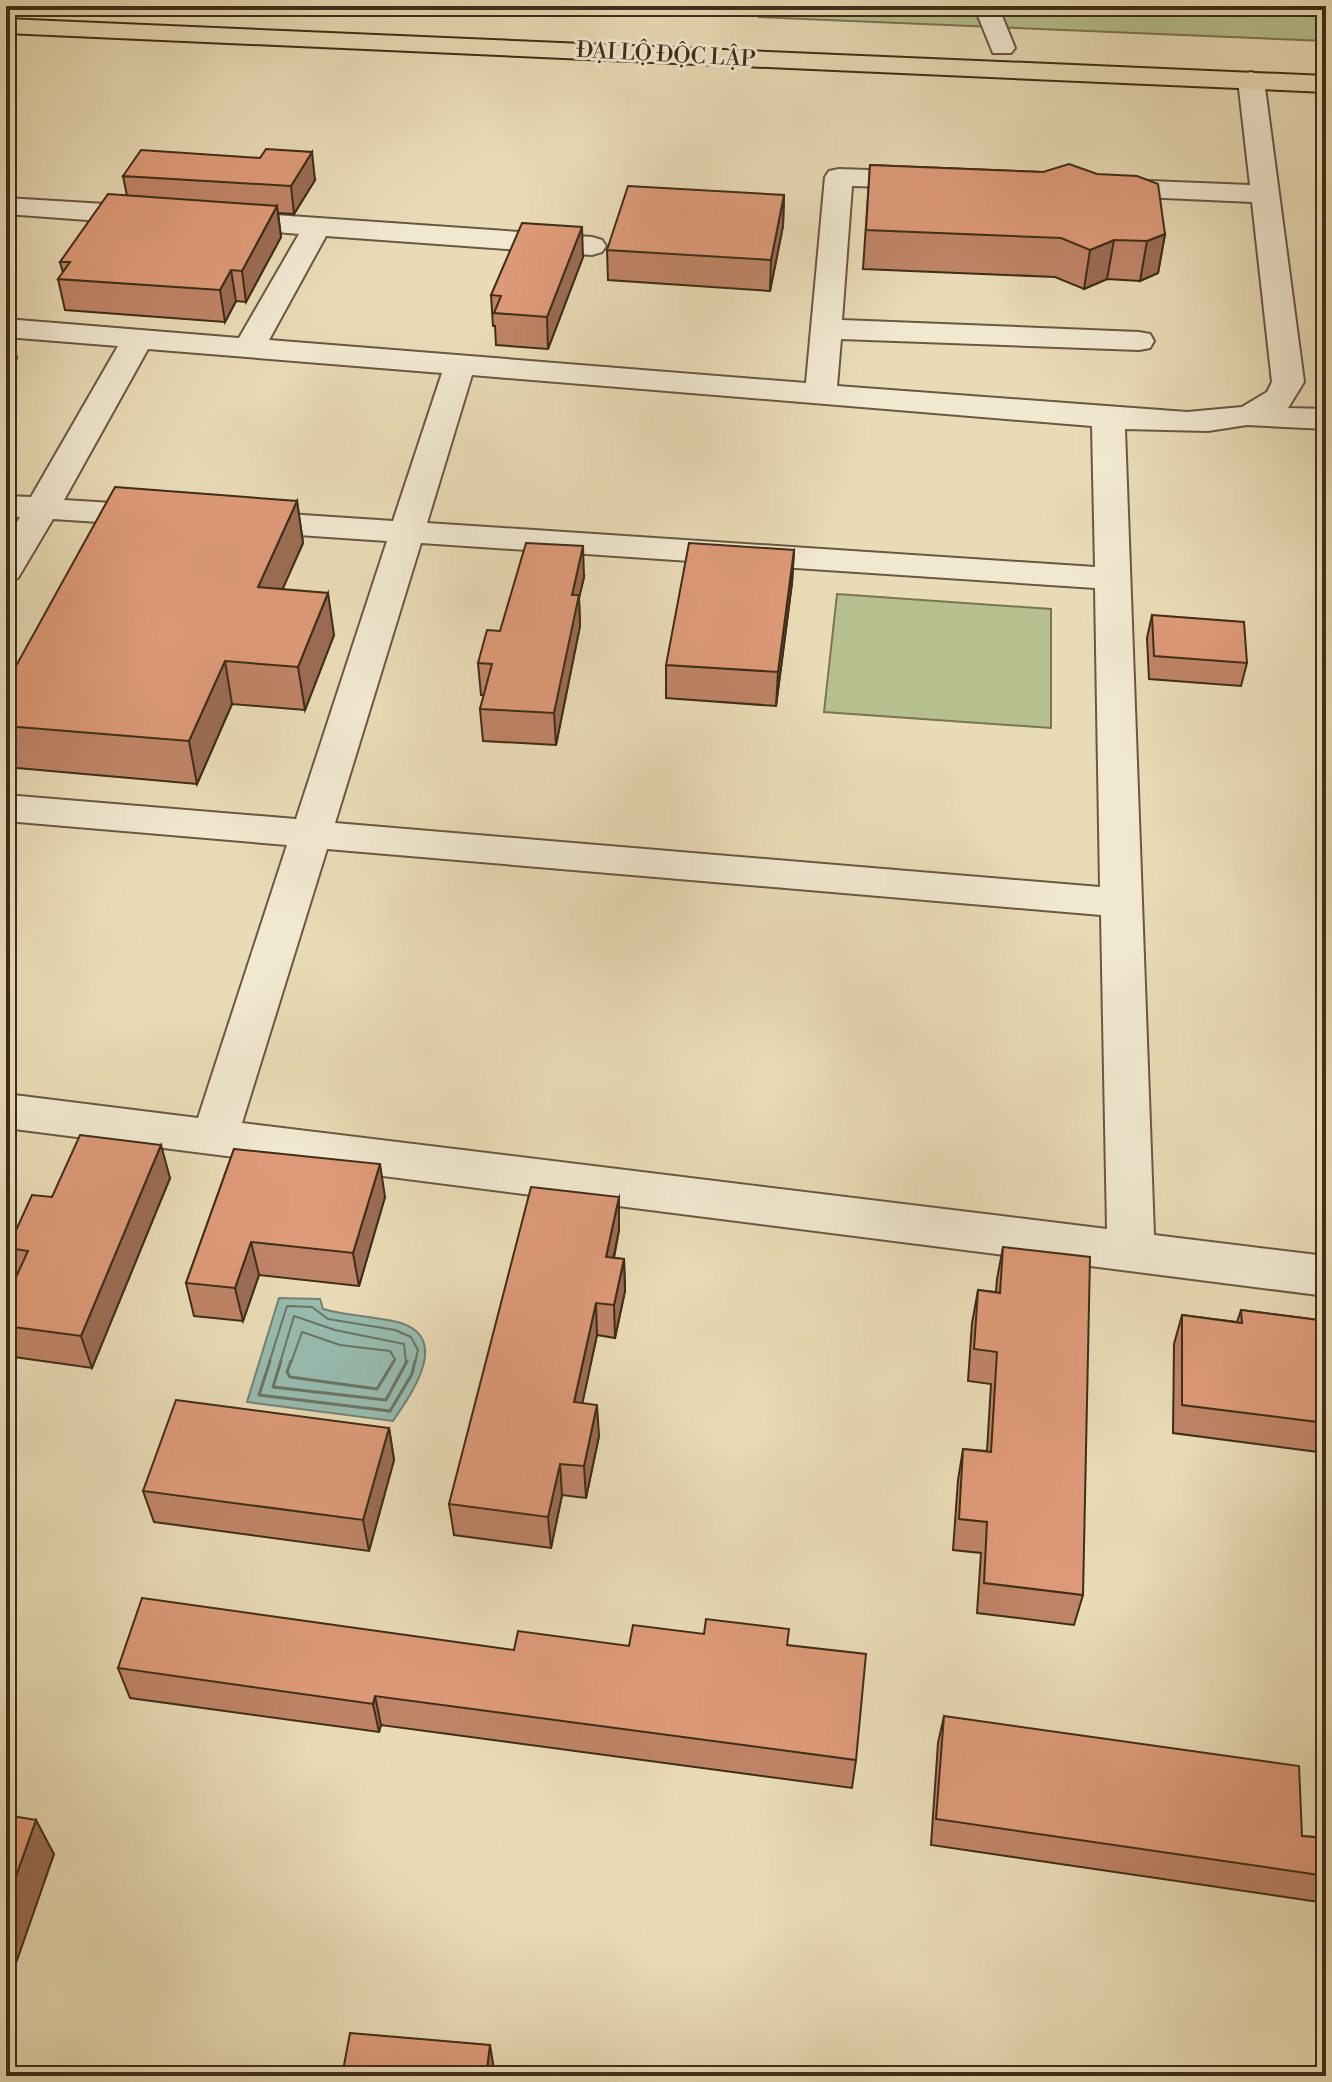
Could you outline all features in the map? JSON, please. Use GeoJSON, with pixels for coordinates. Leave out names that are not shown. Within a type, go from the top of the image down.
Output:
{"type":"FeatureCollection","features":[{"type":"Feature","properties":{"kind":"main road","name":"ĐẠI LỘ ĐỘC LẬP"},"geometry":{"type":"LineString","coordinates":[[35,6],[1326,62]]}},
{"type":"Feature","properties":{"kind":"main road","name":"ĐẠI LỘ ĐỘC LẬP"},"geometry":{"type":"LineString","coordinates":[[6,26],[1326,84]]}},
{"type":"Feature","properties":{"kind":"lane"},"geometry":{"type":"LineString","coordinates":[[986,6],[1002,48]]}},
{"type":"Feature","properties":{"kind":"lane"},"geometry":{"type":"LineString","coordinates":[[1248,416],[1275,404],[1282,397],[1288,382],[1251,80]]}},
{"type":"Feature","properties":{"kind":"lane"},"geometry":{"type":"LineString","coordinates":[[821,394],[839,177],[950,181]]}},
{"type":"Feature","properties":{"kind":"lane"},"geometry":{"type":"LineString","coordinates":[[1076,186],[1266,194]]}},
{"type":"Feature","properties":{"kind":"lane"},"geometry":{"type":"LineString","coordinates":[[6,206],[592,246]]}},
{"type":"Feature","properties":{"kind":"lane"},"geometry":{"type":"LineString","coordinates":[[249,348],[317,227]]}},
{"type":"Feature","properties":{"kind":"lane"},"geometry":{"type":"LineString","coordinates":[[6,328],[1108,417],[1178,421],[1248,416],[1326,419]]}},
{"type":"Feature","properties":{"kind":"lane"},"geometry":{"type":"LineString","coordinates":[[827,329],[1139,341]]}},
{"type":"Feature","properties":{"kind":"lane"},"geometry":{"type":"LineString","coordinates":[[6,571],[138,339]]}},
{"type":"Feature","properties":{"kind":"lane"},"geometry":{"type":"LineString","coordinates":[[215,1137],[460,365]]}},
{"type":"Feature","properties":{"kind":"lane"},"geometry":{"type":"LineString","coordinates":[[1108,417],[1131,1251]]}},
{"type":"Feature","properties":{"kind":"lane"},"geometry":{"type":"LineString","coordinates":[[6,506],[1113,579]]}},
{"type":"Feature","properties":{"kind":"lane"},"geometry":{"type":"LineString","coordinates":[[6,808],[1122,903]]}},
{"type":"Feature","properties":{"kind":"lane"},"geometry":{"type":"LineString","coordinates":[[6,1111],[1326,1276]]}},
{"type":"Feature","properties":{"kind":"green space"},"geometry":{"type":"Polygon","coordinates":[[[495,6],[1326,6],[1326,41],[759,17],[755,10],[706,11],[707,15],[495,6]]]}},
{"type":"Feature","properties":{"kind":"green space"},"geometry":{"type":"Polygon","coordinates":[[[837,594],[1051,609],[1051,728],[824,712],[837,594]]]}},
{"type":"Feature","properties":{"kind":"water"},"geometry":{"type":"Polygon","coordinates":[[[279,1298],[320,1299],[323,1309],[397,1322],[413,1329],[422,1339],[425,1352],[423,1366],[418,1381],[393,1421],[247,1402],[279,1298]]]}},
{"type":"Feature","properties":{"kind":"building"},"geometry":{"type":"Polygon","coordinates":[[[266,149],[312,152],[291,186],[123,176],[141,150],[260,158],[266,149]]]}},
{"type":"Feature","properties":{"kind":"building"},"geometry":{"type":"Polygon","coordinates":[[[1069,164],[1097,174],[1137,176],[1158,184],[1165,234],[1147,241],[1114,240],[1090,250],[1061,238],[866,230],[870,165],[1043,172],[1069,164]]]}},
{"type":"Feature","properties":{"kind":"building"},"geometry":{"type":"Polygon","coordinates":[[[628,186],[784,195],[771,260],[607,250],[628,186]]]}},
{"type":"Feature","properties":{"kind":"building"},"geometry":{"type":"Polygon","coordinates":[[[108,194],[277,206],[242,271],[231,270],[220,290],[58,279],[70,262],[60,262],[108,194]]]}},
{"type":"Feature","properties":{"kind":"building"},"geometry":{"type":"Polygon","coordinates":[[[522,223],[582,227],[547,317],[494,313],[501,296],[491,295],[522,223]]]}},
{"type":"Feature","properties":{"kind":"building"},"geometry":{"type":"Polygon","coordinates":[[[115,487],[297,501],[258,587],[328,593],[298,667],[225,661],[189,741],[6,726],[6,684],[115,487]]]}},
{"type":"Feature","properties":{"kind":"building"},"geometry":{"type":"Polygon","coordinates":[[[526,543],[583,546],[572,595],[579,595],[554,713],[480,709],[492,664],[478,663],[487,630],[500,631],[526,543]]]}},
{"type":"Feature","properties":{"kind":"building"},"geometry":{"type":"Polygon","coordinates":[[[689,543],[794,550],[778,672],[666,665],[689,543]]]}},
{"type":"Feature","properties":{"kind":"building"},"geometry":{"type":"Polygon","coordinates":[[[1152,615],[1244,622],[1247,663],[1154,656],[1152,615]]]}},
{"type":"Feature","properties":{"kind":"building"},"geometry":{"type":"Polygon","coordinates":[[[80,1135],[161,1145],[81,1336],[6,1326],[6,1299],[28,1251],[8,1248],[32,1195],[52,1197],[80,1135]]]}},
{"type":"Feature","properties":{"kind":"building"},"geometry":{"type":"Polygon","coordinates":[[[234,1149],[380,1164],[353,1253],[251,1242],[235,1288],[186,1283],[234,1149]]]}},
{"type":"Feature","properties":{"kind":"building"},"geometry":{"type":"Polygon","coordinates":[[[531,1187],[619,1197],[606,1257],[624,1259],[614,1305],[596,1303],[574,1402],[597,1405],[584,1466],[560,1464],[548,1517],[449,1504],[531,1187]]]}},
{"type":"Feature","properties":{"kind":"building"},"geometry":{"type":"Polygon","coordinates":[[[1003,1247],[1090,1257],[1083,1595],[984,1583],[987,1522],[959,1519],[963,1449],[991,1452],[997,1352],[974,1349],[978,1290],[1000,1293],[1003,1247]]]}},
{"type":"Feature","properties":{"kind":"building"},"geometry":{"type":"Polygon","coordinates":[[[1241,1310],[1326,1321],[1326,1423],[1182,1405],[1182,1315],[1242,1323],[1241,1310]]]}},
{"type":"Feature","properties":{"kind":"building"},"geometry":{"type":"Polygon","coordinates":[[[176,1400],[389,1428],[363,1520],[143,1491],[176,1400]]]}},
{"type":"Feature","properties":{"kind":"building"},"geometry":{"type":"Polygon","coordinates":[[[142,1598],[514,1650],[518,1631],[629,1646],[633,1625],[704,1634],[706,1619],[789,1629],[787,1645],[866,1654],[856,1760],[375,1696],[373,1704],[118,1668],[142,1598]]]}},
{"type":"Feature","properties":{"kind":"building"},"geometry":{"type":"Polygon","coordinates":[[[944,1716],[1299,1766],[1302,1836],[1326,1838],[1326,1876],[936,1819],[944,1716]]]}},
{"type":"Feature","properties":{"kind":"building"},"geometry":{"type":"Polygon","coordinates":[[[6,1815],[36,1820],[6,1904],[6,1815]]]}},
{"type":"Feature","properties":{"kind":"building"},"geometry":{"type":"Polygon","coordinates":[[[350,2033],[490,2045],[486,2076],[342,2076],[350,2033]]]}}]}
